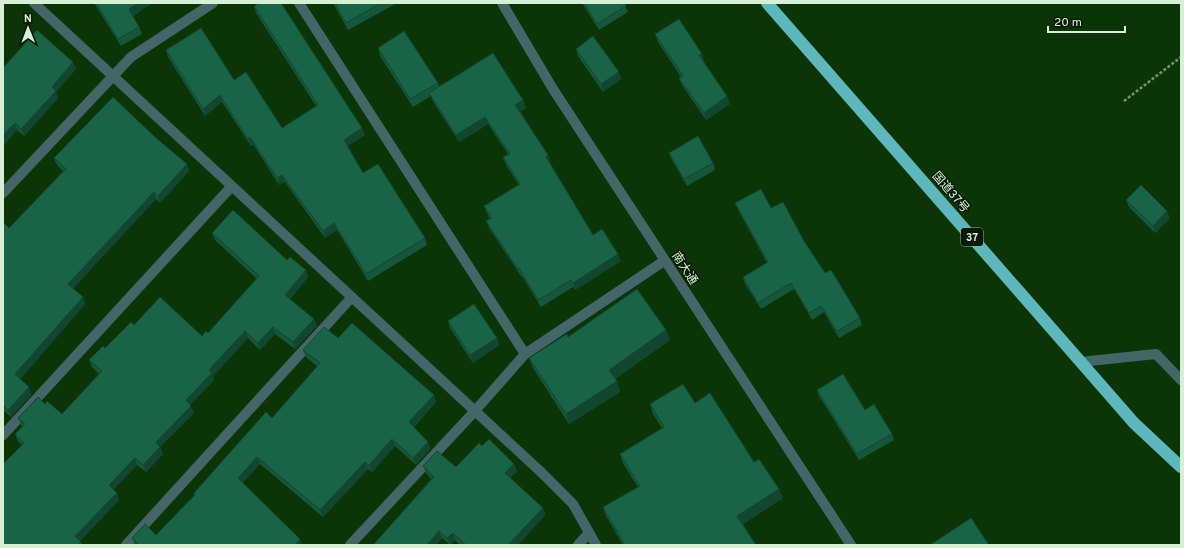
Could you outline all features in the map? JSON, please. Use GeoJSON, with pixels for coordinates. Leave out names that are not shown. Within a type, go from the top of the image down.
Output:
{"type":"FeatureCollection","features":[{"type":"Feature","properties":{"kind":"highway","name":"国道37号"},"geometry":{"type":"LineString","coordinates":[[768,3],[1134,423],[1181,467]]}},
{"type":"Feature","properties":{"kind":"street"},"geometry":{"type":"LineString","coordinates":[[34,3],[474,412],[542,473],[573,504],[596,545]]}},
{"type":"Feature","properties":{"kind":"street"},"geometry":{"type":"LineString","coordinates":[[3,193],[131,57],[213,3]]}},
{"type":"Feature","properties":{"kind":"street"},"geometry":{"type":"LineString","coordinates":[[299,3],[525,354]]}},
{"type":"Feature","properties":{"kind":"street","name":"南大通"},"geometry":{"type":"LineString","coordinates":[[502,3],[557,96],[851,545]]}},
{"type":"Feature","properties":{"kind":"street"},"geometry":{"type":"LineString","coordinates":[[3,435],[232,186]]}},
{"type":"Feature","properties":{"kind":"street"},"geometry":{"type":"LineString","coordinates":[[350,545],[474,412],[525,354],[664,261]]}},
{"type":"Feature","properties":{"kind":"street"},"geometry":{"type":"LineString","coordinates":[[126,545],[352,297]]}},
{"type":"Feature","properties":{"kind":"street"},"geometry":{"type":"LineString","coordinates":[[1080,362],[1156,354],[1181,380]]}},
{"type":"Feature","properties":{"kind":"street"},"geometry":{"type":"LineString","coordinates":[[578,545],[589,533]]}},
{"type":"Feature","properties":{"kind":"path"},"geometry":{"type":"LineString","coordinates":[[1124,100],[1181,57]]}},
{"type":"Feature","properties":{"kind":"building"},"geometry":{"type":"Polygon","coordinates":[[[96,3],[139,3],[129,9],[139,27],[118,39],[96,3]]]}},
{"type":"Feature","properties":{"kind":"building"},"geometry":{"type":"Polygon","coordinates":[[[259,3],[281,3],[362,128],[344,140],[363,173],[378,164],[425,238],[366,274],[334,223],[323,231],[282,175],[277,178],[250,137],[248,139],[220,95],[203,109],[166,50],[201,28],[234,80],[246,72],[282,128],[318,105],[254,6],[259,3]]]}},
{"type":"Feature","properties":{"kind":"building"},"geometry":{"type":"Polygon","coordinates":[[[335,3],[381,3],[346,23],[335,3]]]}},
{"type":"Feature","properties":{"kind":"building"},"geometry":{"type":"Polygon","coordinates":[[[584,3],[624,3],[626,6],[597,24],[584,3]]]}},
{"type":"Feature","properties":{"kind":"building"},"geometry":{"type":"Polygon","coordinates":[[[679,19],[702,54],[699,55],[727,96],[704,113],[679,78],[683,76],[655,34],[679,19]]]}},
{"type":"Feature","properties":{"kind":"building"},"geometry":{"type":"Polygon","coordinates":[[[37,30],[73,62],[52,87],[56,91],[21,129],[15,123],[3,135],[3,68],[37,30]]]}},
{"type":"Feature","properties":{"kind":"building"},"geometry":{"type":"Polygon","coordinates":[[[404,31],[438,83],[410,99],[378,48],[404,31]]]}},
{"type":"Feature","properties":{"kind":"building"},"geometry":{"type":"Polygon","coordinates":[[[593,36],[619,72],[601,84],[576,49],[593,36]]]}},
{"type":"Feature","properties":{"kind":"building"},"geometry":{"type":"Polygon","coordinates":[[[493,53],[523,100],[515,105],[548,155],[546,157],[593,235],[602,229],[618,254],[573,283],[571,280],[538,300],[519,268],[518,269],[486,221],[492,218],[484,206],[520,184],[503,157],[510,154],[485,117],[456,135],[429,93],[493,53]]]}},
{"type":"Feature","properties":{"kind":"building"},"geometry":{"type":"Polygon","coordinates":[[[113,97],[156,138],[187,164],[158,196],[154,192],[68,284],[83,297],[15,374],[29,387],[8,410],[3,405],[3,222],[9,228],[66,169],[54,158],[113,97]]]}},
{"type":"Feature","properties":{"kind":"building"},"geometry":{"type":"Polygon","coordinates":[[[698,136],[713,163],[684,179],[669,153],[698,136]]]}},
{"type":"Feature","properties":{"kind":"building"},"geometry":{"type":"Polygon","coordinates":[[[1141,185],[1167,211],[1153,226],[1126,200],[1141,185]]]}},
{"type":"Feature","properties":{"kind":"building"},"geometry":{"type":"Polygon","coordinates":[[[761,189],[771,208],[783,202],[804,241],[825,273],[831,270],[860,318],[837,331],[821,306],[809,313],[791,283],[758,303],[743,277],[768,262],[735,203],[761,189]]]}},
{"type":"Feature","properties":{"kind":"building"},"geometry":{"type":"Polygon","coordinates":[[[233,210],[287,260],[290,257],[306,270],[285,295],[314,319],[293,342],[273,327],[258,343],[245,331],[209,370],[212,373],[186,400],[191,406],[156,442],[160,447],[143,465],[135,458],[109,485],[117,493],[75,536],[81,542],[78,545],[3,545],[3,464],[24,443],[15,434],[25,424],[18,418],[38,397],[45,404],[47,401],[62,414],[102,371],[89,360],[103,346],[105,348],[131,322],[134,325],[160,297],[202,336],[206,331],[208,333],[259,276],[212,233],[233,210]]]}},
{"type":"Feature","properties":{"kind":"building"},"geometry":{"type":"Polygon","coordinates":[[[637,289],[666,330],[609,370],[617,381],[566,414],[529,358],[567,334],[568,337],[637,289]]]}},
{"type":"Feature","properties":{"kind":"building"},"geometry":{"type":"Polygon","coordinates":[[[474,304],[497,338],[470,355],[448,321],[474,304]]]}},
{"type":"Feature","properties":{"kind":"building"},"geometry":{"type":"Polygon","coordinates":[[[352,323],[434,395],[409,422],[428,442],[413,458],[392,439],[369,465],[365,462],[320,510],[257,457],[238,478],[300,539],[295,545],[139,545],[132,538],[145,524],[156,535],[195,495],[194,493],[266,412],[272,418],[320,363],[303,350],[324,327],[338,338],[352,323]]]}},
{"type":"Feature","properties":{"kind":"building"},"geometry":{"type":"Polygon","coordinates":[[[843,374],[865,410],[874,404],[892,434],[857,454],[817,390],[843,374]]]}},
{"type":"Feature","properties":{"kind":"building"},"geometry":{"type":"Polygon","coordinates":[[[683,384],[695,403],[710,393],[754,462],[759,459],[779,489],[737,516],[756,545],[625,545],[603,507],[640,486],[620,454],[664,427],[650,404],[683,384]]]}},
{"type":"Feature","properties":{"kind":"building"},"geometry":{"type":"Polygon","coordinates":[[[489,439],[514,464],[505,473],[543,508],[508,545],[466,545],[453,533],[447,538],[439,531],[427,545],[373,545],[434,477],[423,466],[437,451],[456,467],[479,443],[482,446],[489,439]]]}},
{"type":"Feature","properties":{"kind":"building"},"geometry":{"type":"Polygon","coordinates":[[[971,518],[989,545],[930,545],[971,518]]]}}]}
